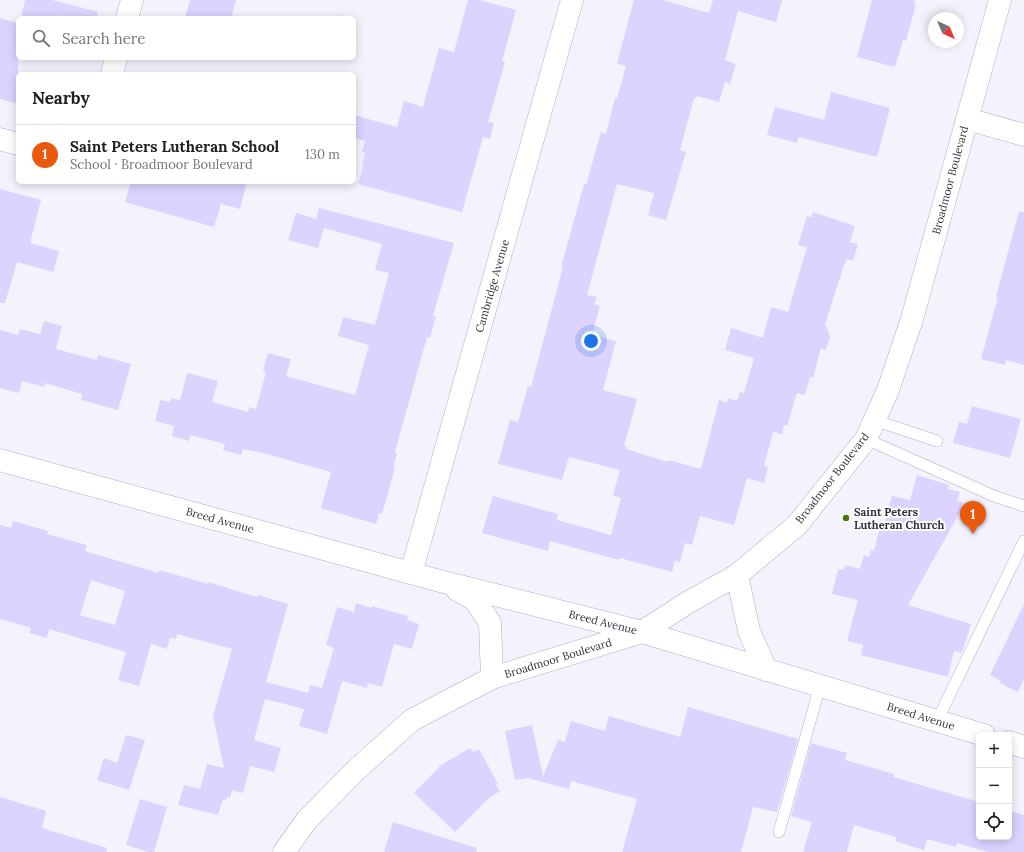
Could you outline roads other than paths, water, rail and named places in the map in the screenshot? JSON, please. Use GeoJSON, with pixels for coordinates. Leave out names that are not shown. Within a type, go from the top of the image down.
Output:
{"type":"FeatureCollection","features":[{"type":"Feature","properties":{"kind":"street"},"geometry":{"type":"LineString","coordinates":[[128,16],[132,0]]}},
{"type":"Feature","properties":{"kind":"street","name":"Cambridge Avenue"},"geometry":{"type":"LineString","coordinates":[[411,573],[572,0]]}},
{"type":"Feature","properties":{"kind":"street","name":"Broadmoor Boulevard"},"geometry":{"type":"LineString","coordinates":[[284,852],[306,821],[356,770],[412,720],[492,678],[642,632],[687,603],[737,574],[797,525],[870,430],[888,390],[912,319],[1000,0]]}},
{"type":"Feature","properties":{"kind":"street"},"geometry":{"type":"LineString","coordinates":[[112,72],[116,60]]}},
{"type":"Feature","properties":{"kind":"street"},"geometry":{"type":"LineString","coordinates":[[967,119],[1024,135]]}},
{"type":"Feature","properties":{"kind":"street"},"geometry":{"type":"LineString","coordinates":[[0,139],[16,143]]}},
{"type":"Feature","properties":{"kind":"street","name":"Breed Avenue"},"geometry":{"type":"LineString","coordinates":[[0,460],[440,581],[642,632],[976,733]]}},
{"type":"Feature","properties":{"kind":"street"},"geometry":{"type":"LineString","coordinates":[[737,574],[749,631],[766,670]]}},
{"type":"Feature","properties":{"kind":"street","name":"Breed Avenue"},"geometry":{"type":"LineString","coordinates":[[440,581],[476,600],[490,623],[492,678]]}},
{"type":"Feature","properties":{"kind":"street"},"geometry":{"type":"LineString","coordinates":[[1012,743],[1024,747]]}},
{"type":"Feature","properties":{"kind":"lane"},"geometry":{"type":"LineString","coordinates":[[870,430],[937,441]]}},
{"type":"Feature","properties":{"kind":"lane"},"geometry":{"type":"LineString","coordinates":[[870,430],[994,496],[1024,506]]}},
{"type":"Feature","properties":{"kind":"lane"},"geometry":{"type":"LineString","coordinates":[[937,721],[1024,540]]}},
{"type":"Feature","properties":{"kind":"lane"},"geometry":{"type":"LineString","coordinates":[[779,832],[820,686]]}},
{"type":"Feature","properties":{"kind":"place","name":"Saint Peters Lutheran Church"},"geometry":{"type":"Point","coordinates":[846,518]}},
{"type":"Feature","properties":{"kind":"place","name":"Saint Peters Lutheran School"},"geometry":{"type":"Point","coordinates":[973,534]}}]}
